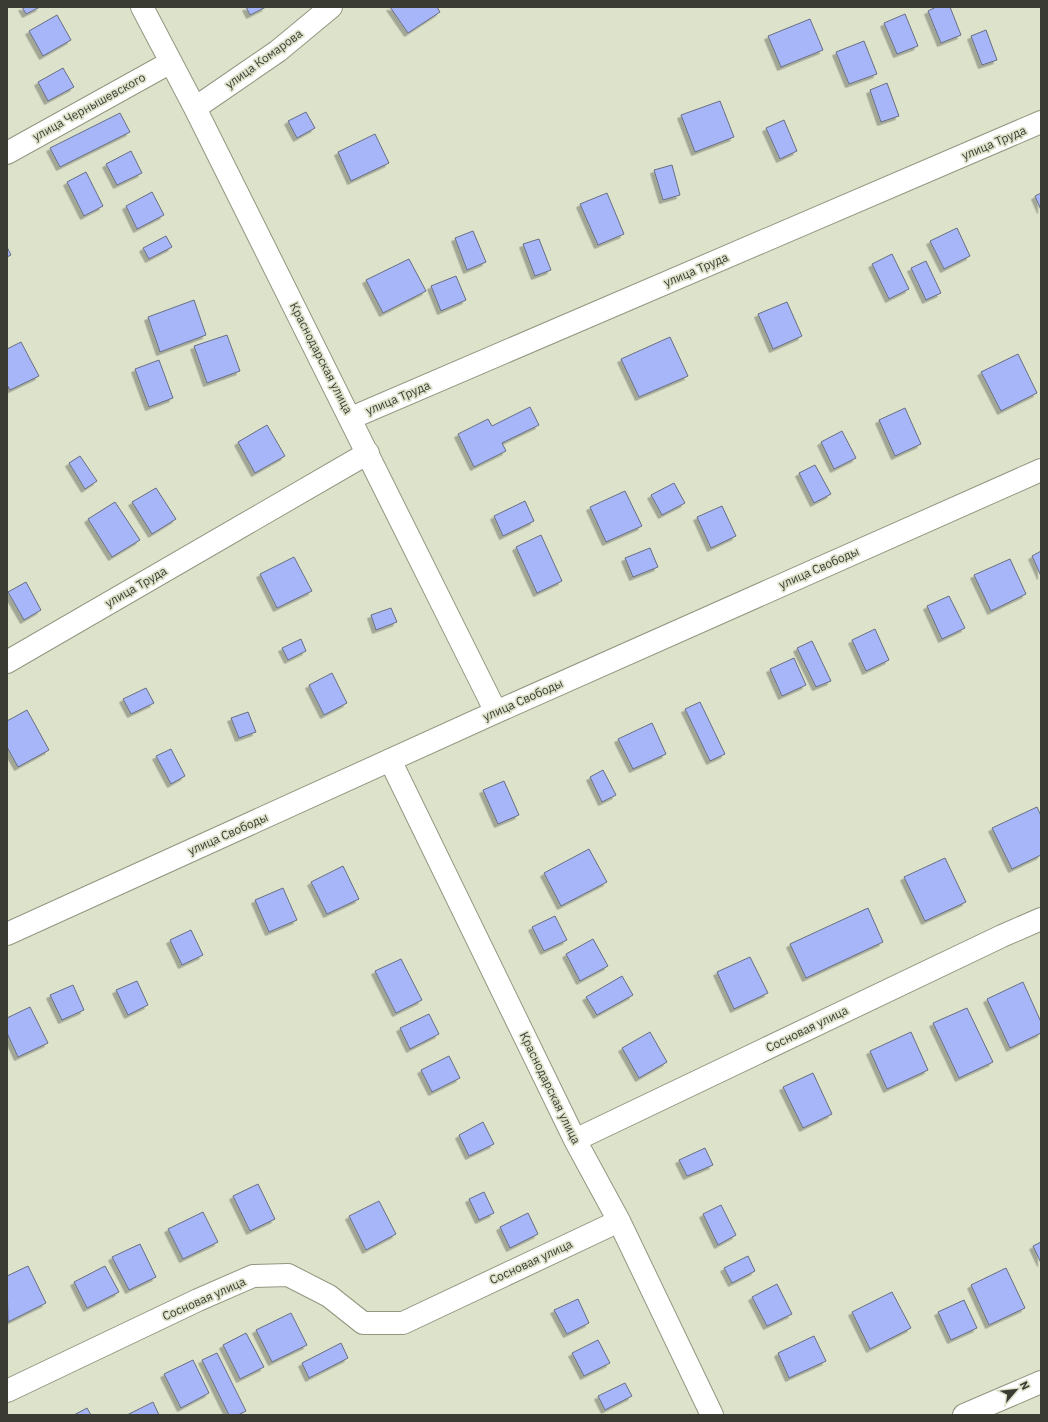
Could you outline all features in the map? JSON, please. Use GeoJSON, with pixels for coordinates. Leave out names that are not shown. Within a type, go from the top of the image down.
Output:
{"type":"FeatureCollection","features":[{"type":"Feature","properties":{"kind":"street","name":"Краснодарская улица"},"geometry":{"type":"LineString","coordinates":[[142,7],[195,108],[351,418],[496,712]]}},
{"type":"Feature","properties":{"kind":"street","name":"улица Комарова"},"geometry":{"type":"LineString","coordinates":[[195,108],[278,51],[331,7]]}},
{"type":"Feature","properties":{"kind":"street","name":"улица Чернышевского"},"geometry":{"type":"LineString","coordinates":[[7,153],[171,62]]}},
{"type":"Feature","properties":{"kind":"street","name":"улица Труда"},"geometry":{"type":"LineString","coordinates":[[351,418],[1041,122]]}},
{"type":"Feature","properties":{"kind":"street","name":"улица Труда"},"geometry":{"type":"LineString","coordinates":[[7,662],[368,453]]}},
{"type":"Feature","properties":{"kind":"street","name":"улица Свободы"},"geometry":{"type":"LineString","coordinates":[[7,934],[496,712],[1041,470]]}},
{"type":"Feature","properties":{"kind":"street","name":"Краснодарская улица"},"geometry":{"type":"LineString","coordinates":[[390,760],[575,1140],[619,1221],[712,1415]]}},
{"type":"Feature","properties":{"kind":"street","name":"Сосновая улица"},"geometry":{"type":"LineString","coordinates":[[575,1140],[1002,936],[1041,919]]}},
{"type":"Feature","properties":{"kind":"street","name":"Сосновая улица"},"geometry":{"type":"LineString","coordinates":[[7,1391],[198,1300],[253,1276],[288,1275],[329,1296],[363,1322],[403,1323],[619,1221]]}},
{"type":"Feature","properties":{"kind":"street"},"geometry":{"type":"LineString","coordinates":[[964,1415],[1041,1382]]}},
{"type":"Feature","properties":{"kind":"building"},"geometry":{"type":"Polygon","coordinates":[[[22,7],[40,7],[26,14],[22,7]]]}},
{"type":"Feature","properties":{"kind":"building"},"geometry":{"type":"Polygon","coordinates":[[[246,7],[266,7],[250,15],[246,7]]]}},
{"type":"Feature","properties":{"kind":"building"},"geometry":{"type":"Polygon","coordinates":[[[390,7],[437,7],[440,12],[408,33],[390,7]]]}},
{"type":"Feature","properties":{"kind":"building"},"geometry":{"type":"Polygon","coordinates":[[[936,7],[950,7],[961,35],[941,43],[928,11],[936,7]]]}},
{"type":"Feature","properties":{"kind":"building"},"geometry":{"type":"Polygon","coordinates":[[[905,14],[918,46],[897,54],[884,23],[905,14]]]}},
{"type":"Feature","properties":{"kind":"building"},"geometry":{"type":"Polygon","coordinates":[[[57,15],[71,40],[43,56],[29,31],[57,15]]]}},
{"type":"Feature","properties":{"kind":"building"},"geometry":{"type":"Polygon","coordinates":[[[810,19],[823,50],[781,67],[768,36],[810,19]]]}},
{"type":"Feature","properties":{"kind":"building"},"geometry":{"type":"Polygon","coordinates":[[[986,30],[997,60],[982,65],[971,36],[986,30]]]}},
{"type":"Feature","properties":{"kind":"building"},"geometry":{"type":"Polygon","coordinates":[[[864,41],[877,74],[849,84],[836,52],[864,41]]]}},
{"type":"Feature","properties":{"kind":"building"},"geometry":{"type":"Polygon","coordinates":[[[63,68],[74,87],[48,101],[38,82],[63,68]]]}},
{"type":"Feature","properties":{"kind":"building"},"geometry":{"type":"Polygon","coordinates":[[[887,83],[899,116],[881,122],[870,90],[887,83]]]}},
{"type":"Feature","properties":{"kind":"building"},"geometry":{"type":"Polygon","coordinates":[[[720,101],[734,137],[695,152],[681,115],[720,101]]]}},
{"type":"Feature","properties":{"kind":"building"},"geometry":{"type":"Polygon","coordinates":[[[306,112],[315,128],[297,138],[288,121],[306,112]]]}},
{"type":"Feature","properties":{"kind":"building"},"geometry":{"type":"Polygon","coordinates":[[[120,113],[130,132],[60,167],[50,148],[120,113]]]}},
{"type":"Feature","properties":{"kind":"building"},"geometry":{"type":"Polygon","coordinates":[[[784,120],[797,151],[780,159],[766,128],[784,120]]]}},
{"type":"Feature","properties":{"kind":"building"},"geometry":{"type":"Polygon","coordinates":[[[375,134],[389,163],[351,181],[338,152],[375,134]]]}},
{"type":"Feature","properties":{"kind":"building"},"geometry":{"type":"Polygon","coordinates":[[[131,151],[142,173],[117,185],[106,164],[131,151]]]}},
{"type":"Feature","properties":{"kind":"building"},"geometry":{"type":"Polygon","coordinates":[[[672,165],[680,195],[663,200],[654,170],[672,165]]]}},
{"type":"Feature","properties":{"kind":"building"},"geometry":{"type":"Polygon","coordinates":[[[86,172],[103,206],[84,216],[67,182],[86,172]]]}},
{"type":"Feature","properties":{"kind":"building"},"geometry":{"type":"Polygon","coordinates":[[[152,192],[164,215],[137,229],[126,206],[152,192]]]}},
{"type":"Feature","properties":{"kind":"building"},"geometry":{"type":"Polygon","coordinates":[[[607,193],[624,234],[598,245],[580,204],[607,193]]]}},
{"type":"Feature","properties":{"kind":"building"},"geometry":{"type":"Polygon","coordinates":[[[1041,193],[1041,210],[1035,196],[1041,193]]]}},
{"type":"Feature","properties":{"kind":"building"},"geometry":{"type":"Polygon","coordinates":[[[957,228],[970,256],[944,269],[930,241],[957,228]]]}},
{"type":"Feature","properties":{"kind":"building"},"geometry":{"type":"Polygon","coordinates":[[[473,231],[486,262],[467,270],[455,238],[473,231]]]}},
{"type":"Feature","properties":{"kind":"building"},"geometry":{"type":"Polygon","coordinates":[[[166,236],[172,247],[149,259],[143,248],[166,236]]]}},
{"type":"Feature","properties":{"kind":"building"},"geometry":{"type":"Polygon","coordinates":[[[539,239],[551,270],[535,276],[523,244],[539,239]]]}},
{"type":"Feature","properties":{"kind":"building"},"geometry":{"type":"Polygon","coordinates":[[[7,247],[11,255],[7,257],[7,247]]]}},
{"type":"Feature","properties":{"kind":"building"},"geometry":{"type":"Polygon","coordinates":[[[892,254],[909,289],[889,299],[872,264],[892,254]]]}},
{"type":"Feature","properties":{"kind":"building"},"geometry":{"type":"Polygon","coordinates":[[[409,259],[426,291],[383,313],[366,280],[409,259]]]}},
{"type":"Feature","properties":{"kind":"building"},"geometry":{"type":"Polygon","coordinates":[[[926,261],[941,293],[926,300],[911,268],[926,261]]]}},
{"type":"Feature","properties":{"kind":"building"},"geometry":{"type":"Polygon","coordinates":[[[456,276],[466,300],[441,311],[431,286],[456,276]]]}},
{"type":"Feature","properties":{"kind":"building"},"geometry":{"type":"Polygon","coordinates":[[[194,300],[206,335],[160,352],[148,317],[194,300]]]}},
{"type":"Feature","properties":{"kind":"building"},"geometry":{"type":"Polygon","coordinates":[[[787,302],[802,336],[773,349],[758,314],[787,302]]]}},
{"type":"Feature","properties":{"kind":"building"},"geometry":{"type":"Polygon","coordinates":[[[227,335],[240,371],[207,383],[194,346],[227,335]]]}},
{"type":"Feature","properties":{"kind":"building"},"geometry":{"type":"Polygon","coordinates":[[[670,337],[688,376],[639,397],[621,359],[670,337]]]}},
{"type":"Feature","properties":{"kind":"building"},"geometry":{"type":"Polygon","coordinates":[[[21,342],[39,376],[10,390],[7,385],[7,349],[21,342]]]}},
{"type":"Feature","properties":{"kind":"building"},"geometry":{"type":"Polygon","coordinates":[[[1018,354],[1037,393],[1001,411],[981,372],[1018,354]]]}},
{"type":"Feature","properties":{"kind":"building"},"geometry":{"type":"Polygon","coordinates":[[[159,360],[173,398],[149,407],[135,369],[159,360]]]}},
{"type":"Feature","properties":{"kind":"building"},"geometry":{"type":"Polygon","coordinates":[[[530,407],[539,425],[502,443],[506,451],[474,467],[458,434],[488,419],[492,426],[530,407]]]}},
{"type":"Feature","properties":{"kind":"building"},"geometry":{"type":"Polygon","coordinates":[[[905,408],[921,444],[895,456],[879,420],[905,408]]]}},
{"type":"Feature","properties":{"kind":"building"},"geometry":{"type":"Polygon","coordinates":[[[267,425],[285,456],[255,473],[238,442],[267,425]]]}},
{"type":"Feature","properties":{"kind":"building"},"geometry":{"type":"Polygon","coordinates":[[[842,431],[856,458],[834,469],[821,442],[842,431]]]}},
{"type":"Feature","properties":{"kind":"building"},"geometry":{"type":"Polygon","coordinates":[[[80,456],[97,481],[85,489],[69,463],[80,456]]]}},
{"type":"Feature","properties":{"kind":"building"},"geometry":{"type":"Polygon","coordinates":[[[815,465],[831,494],[814,503],[799,473],[815,465]]]}},
{"type":"Feature","properties":{"kind":"building"},"geometry":{"type":"Polygon","coordinates":[[[674,483],[685,503],[662,515],[651,495],[674,483]]]}},
{"type":"Feature","properties":{"kind":"building"},"geometry":{"type":"Polygon","coordinates":[[[156,488],[176,519],[152,534],[132,502],[156,488]]]}},
{"type":"Feature","properties":{"kind":"building"},"geometry":{"type":"Polygon","coordinates":[[[625,491],[642,526],[606,542],[590,507],[625,491]]]}},
{"type":"Feature","properties":{"kind":"building"},"geometry":{"type":"Polygon","coordinates":[[[525,501],[534,521],[503,536],[494,516],[525,501]]]}},
{"type":"Feature","properties":{"kind":"building"},"geometry":{"type":"Polygon","coordinates":[[[115,502],[140,540],[112,557],[88,519],[115,502]]]}},
{"type":"Feature","properties":{"kind":"building"},"geometry":{"type":"Polygon","coordinates":[[[722,506],[736,536],[711,548],[697,517],[722,506]]]}},
{"type":"Feature","properties":{"kind":"building"},"geometry":{"type":"Polygon","coordinates":[[[541,535],[562,581],[537,593],[516,547],[541,535]]]}},
{"type":"Feature","properties":{"kind":"building"},"geometry":{"type":"Polygon","coordinates":[[[650,548],[658,567],[633,577],[625,558],[650,548]]]}},
{"type":"Feature","properties":{"kind":"building"},"geometry":{"type":"Polygon","coordinates":[[[1041,551],[1041,576],[1032,556],[1041,551]]]}},
{"type":"Feature","properties":{"kind":"building"},"geometry":{"type":"Polygon","coordinates":[[[294,557],[312,591],[277,608],[260,574],[294,557]]]}},
{"type":"Feature","properties":{"kind":"building"},"geometry":{"type":"Polygon","coordinates":[[[1010,559],[1026,594],[991,611],[974,575],[1010,559]]]}},
{"type":"Feature","properties":{"kind":"building"},"geometry":{"type":"Polygon","coordinates":[[[26,582],[41,610],[24,620],[8,592],[26,582]]]}},
{"type":"Feature","properties":{"kind":"building"},"geometry":{"type":"Polygon","coordinates":[[[949,596],[965,628],[942,639],[927,606],[949,596]]]}},
{"type":"Feature","properties":{"kind":"building"},"geometry":{"type":"Polygon","coordinates":[[[391,608],[397,622],[376,630],[371,615],[391,608]]]}},
{"type":"Feature","properties":{"kind":"building"},"geometry":{"type":"Polygon","coordinates":[[[875,629],[889,660],[866,671],[852,640],[875,629]]]}},
{"type":"Feature","properties":{"kind":"building"},"geometry":{"type":"Polygon","coordinates":[[[301,639],[306,651],[288,660],[282,648],[301,639]]]}},
{"type":"Feature","properties":{"kind":"building"},"geometry":{"type":"Polygon","coordinates":[[[812,641],[831,681],[816,687],[797,648],[812,641]]]}},
{"type":"Feature","properties":{"kind":"building"},"geometry":{"type":"Polygon","coordinates":[[[794,658],[806,685],[782,696],[770,669],[794,658]]]}},
{"type":"Feature","properties":{"kind":"building"},"geometry":{"type":"Polygon","coordinates":[[[332,673],[347,703],[324,715],[309,685],[332,673]]]}},
{"type":"Feature","properties":{"kind":"building"},"geometry":{"type":"Polygon","coordinates":[[[146,688],[154,703],[131,714],[123,699],[146,688]]]}},
{"type":"Feature","properties":{"kind":"building"},"geometry":{"type":"Polygon","coordinates":[[[700,702],[725,754],[710,761],[685,709],[700,702]]]}},
{"type":"Feature","properties":{"kind":"building"},"geometry":{"type":"Polygon","coordinates":[[[27,710],[49,750],[18,767],[7,747],[7,721],[27,710]]]}},
{"type":"Feature","properties":{"kind":"building"},"geometry":{"type":"Polygon","coordinates":[[[248,712],[256,732],[239,738],[231,718],[248,712]]]}},
{"type":"Feature","properties":{"kind":"building"},"geometry":{"type":"Polygon","coordinates":[[[652,723],[666,754],[633,769],[618,739],[652,723]]]}},
{"type":"Feature","properties":{"kind":"building"},"geometry":{"type":"Polygon","coordinates":[[[171,749],[185,776],[171,784],[156,756],[171,749]]]}},
{"type":"Feature","properties":{"kind":"building"},"geometry":{"type":"Polygon","coordinates":[[[603,770],[616,795],[602,802],[590,777],[603,770]]]}},
{"type":"Feature","properties":{"kind":"building"},"geometry":{"type":"Polygon","coordinates":[[[504,781],[519,815],[498,824],[483,790],[504,781]]]}},
{"type":"Feature","properties":{"kind":"building"},"geometry":{"type":"Polygon","coordinates":[[[1037,807],[1041,816],[1041,855],[1012,869],[992,828],[1037,807]]]}},
{"type":"Feature","properties":{"kind":"building"},"geometry":{"type":"Polygon","coordinates":[[[589,849],[607,882],[561,906],[544,873],[589,849]]]}},
{"type":"Feature","properties":{"kind":"building"},"geometry":{"type":"Polygon","coordinates":[[[945,858],[966,902],[925,921],[904,877],[945,858]]]}},
{"type":"Feature","properties":{"kind":"building"},"geometry":{"type":"Polygon","coordinates":[[[343,866],[359,899],[327,914],[311,882],[343,866]]]}},
{"type":"Feature","properties":{"kind":"building"},"geometry":{"type":"Polygon","coordinates":[[[283,888],[297,920],[269,932],[255,900],[283,888]]]}},
{"type":"Feature","properties":{"kind":"building"},"geometry":{"type":"Polygon","coordinates":[[[868,908],[883,942],[806,978],[790,944],[868,908]]]}},
{"type":"Feature","properties":{"kind":"building"},"geometry":{"type":"Polygon","coordinates":[[[555,916],[567,940],[544,951],[532,927],[555,916]]]}},
{"type":"Feature","properties":{"kind":"building"},"geometry":{"type":"Polygon","coordinates":[[[191,930],[203,955],[182,965],[170,940],[191,930]]]}},
{"type":"Feature","properties":{"kind":"building"},"geometry":{"type":"Polygon","coordinates":[[[593,939],[608,966],[580,981],[566,954],[593,939]]]}},
{"type":"Feature","properties":{"kind":"building"},"geometry":{"type":"Polygon","coordinates":[[[750,957],[768,993],[734,1009],[717,972],[750,957]]]}},
{"type":"Feature","properties":{"kind":"building"},"geometry":{"type":"Polygon","coordinates":[[[401,959],[422,1000],[396,1013],[375,971],[401,959]]]}},
{"type":"Feature","properties":{"kind":"building"},"geometry":{"type":"Polygon","coordinates":[[[622,976],[633,995],[597,1015],[586,997],[622,976]]]}},
{"type":"Feature","properties":{"kind":"building"},"geometry":{"type":"Polygon","coordinates":[[[137,981],[148,1005],[128,1015],[116,990],[137,981]]]}},
{"type":"Feature","properties":{"kind":"building"},"geometry":{"type":"Polygon","coordinates":[[[1023,982],[1041,1022],[1041,1033],[1010,1048],[987,999],[1023,982]]]}},
{"type":"Feature","properties":{"kind":"building"},"geometry":{"type":"Polygon","coordinates":[[[73,985],[84,1010],[62,1020],[50,995],[73,985]]]}},
{"type":"Feature","properties":{"kind":"building"},"geometry":{"type":"Polygon","coordinates":[[[30,1007],[48,1043],[18,1057],[7,1033],[7,1018],[30,1007]]]}},
{"type":"Feature","properties":{"kind":"building"},"geometry":{"type":"Polygon","coordinates":[[[967,1008],[993,1062],[959,1078],[933,1023],[967,1008]]]}},
{"type":"Feature","properties":{"kind":"building"},"geometry":{"type":"Polygon","coordinates":[[[429,1014],[439,1034],[410,1049],[400,1028],[429,1014]]]}},
{"type":"Feature","properties":{"kind":"building"},"geometry":{"type":"Polygon","coordinates":[[[650,1032],[667,1062],[639,1078],[622,1048],[650,1032]]]}},
{"type":"Feature","properties":{"kind":"building"},"geometry":{"type":"Polygon","coordinates":[[[911,1032],[928,1070],[887,1089],[870,1051],[911,1032]]]}},
{"type":"Feature","properties":{"kind":"building"},"geometry":{"type":"Polygon","coordinates":[[[449,1056],[460,1078],[432,1092],[421,1070],[449,1056]]]}},
{"type":"Feature","properties":{"kind":"building"},"geometry":{"type":"Polygon","coordinates":[[[813,1073],[832,1114],[803,1128],[783,1087],[813,1073]]]}},
{"type":"Feature","properties":{"kind":"building"},"geometry":{"type":"Polygon","coordinates":[[[483,1122],[494,1144],[469,1156],[459,1135],[483,1122]]]}},
{"type":"Feature","properties":{"kind":"building"},"geometry":{"type":"Polygon","coordinates":[[[705,1148],[713,1165],[687,1176],[679,1160],[705,1148]]]}},
{"type":"Feature","properties":{"kind":"building"},"geometry":{"type":"Polygon","coordinates":[[[258,1184],[275,1219],[250,1231],[233,1196],[258,1184]]]}},
{"type":"Feature","properties":{"kind":"building"},"geometry":{"type":"Polygon","coordinates":[[[484,1192],[494,1213],[479,1220],[469,1199],[484,1192]]]}},
{"type":"Feature","properties":{"kind":"building"},"geometry":{"type":"Polygon","coordinates":[[[379,1201],[396,1234],[366,1250],[349,1216],[379,1201]]]}},
{"type":"Feature","properties":{"kind":"building"},"geometry":{"type":"Polygon","coordinates":[[[721,1205],[736,1235],[718,1245],[703,1214],[721,1205]]]}},
{"type":"Feature","properties":{"kind":"building"},"geometry":{"type":"Polygon","coordinates":[[[203,1212],[218,1242],[183,1259],[168,1229],[203,1212]]]}},
{"type":"Feature","properties":{"kind":"building"},"geometry":{"type":"Polygon","coordinates":[[[528,1213],[538,1234],[510,1248],[500,1227],[528,1213]]]}},
{"type":"Feature","properties":{"kind":"building"},"geometry":{"type":"Polygon","coordinates":[[[1041,1242],[1041,1263],[1033,1246],[1041,1242]]]}},
{"type":"Feature","properties":{"kind":"building"},"geometry":{"type":"Polygon","coordinates":[[[140,1244],[156,1277],[129,1290],[112,1257],[140,1244]]]}},
{"type":"Feature","properties":{"kind":"building"},"geometry":{"type":"Polygon","coordinates":[[[748,1256],[755,1271],[732,1283],[724,1268],[748,1256]]]}},
{"type":"Feature","properties":{"kind":"building"},"geometry":{"type":"Polygon","coordinates":[[[28,1266],[46,1303],[8,1322],[7,1276],[28,1266]]]}},
{"type":"Feature","properties":{"kind":"building"},"geometry":{"type":"Polygon","coordinates":[[[105,1266],[119,1292],[87,1308],[74,1282],[105,1266]]]}},
{"type":"Feature","properties":{"kind":"building"},"geometry":{"type":"Polygon","coordinates":[[[1006,1268],[1025,1308],[989,1325],[971,1285],[1006,1268]]]}},
{"type":"Feature","properties":{"kind":"building"},"geometry":{"type":"Polygon","coordinates":[[[777,1284],[792,1314],[767,1326],[752,1297],[777,1284]]]}},
{"type":"Feature","properties":{"kind":"building"},"geometry":{"type":"Polygon","coordinates":[[[892,1292],[911,1328],[870,1349],[852,1312],[892,1292]]]}},
{"type":"Feature","properties":{"kind":"building"},"geometry":{"type":"Polygon","coordinates":[[[578,1299],[589,1323],[567,1334],[554,1310],[578,1299]]]}},
{"type":"Feature","properties":{"kind":"building"},"geometry":{"type":"Polygon","coordinates":[[[964,1300],[977,1328],[951,1340],[938,1312],[964,1300]]]}},
{"type":"Feature","properties":{"kind":"building"},"geometry":{"type":"Polygon","coordinates":[[[291,1313],[307,1345],[272,1362],[256,1330],[291,1313]]]}},
{"type":"Feature","properties":{"kind":"building"},"geometry":{"type":"Polygon","coordinates":[[[246,1333],[264,1367],[240,1379],[223,1345],[246,1333]]]}},
{"type":"Feature","properties":{"kind":"building"},"geometry":{"type":"Polygon","coordinates":[[[814,1336],[826,1361],[789,1378],[778,1353],[814,1336]]]}},
{"type":"Feature","properties":{"kind":"building"},"geometry":{"type":"Polygon","coordinates":[[[598,1340],[610,1363],[584,1376],[572,1353],[598,1340]]]}},
{"type":"Feature","properties":{"kind":"building"},"geometry":{"type":"Polygon","coordinates":[[[341,1343],[348,1358],[309,1378],[302,1363],[341,1343]]]}},
{"type":"Feature","properties":{"kind":"building"},"geometry":{"type":"Polygon","coordinates":[[[217,1353],[246,1411],[238,1415],[229,1415],[202,1360],[217,1353]]]}},
{"type":"Feature","properties":{"kind":"building"},"geometry":{"type":"Polygon","coordinates":[[[193,1360],[209,1393],[181,1408],[164,1374],[193,1360]]]}},
{"type":"Feature","properties":{"kind":"building"},"geometry":{"type":"Polygon","coordinates":[[[625,1383],[632,1396],[605,1410],[598,1396],[625,1383]]]}},
{"type":"Feature","properties":{"kind":"building"},"geometry":{"type":"Polygon","coordinates":[[[153,1402],[159,1415],[127,1415],[153,1402]]]}},
{"type":"Feature","properties":{"kind":"building"},"geometry":{"type":"Polygon","coordinates":[[[87,1408],[91,1415],[74,1415],[87,1408]]]}}]}
